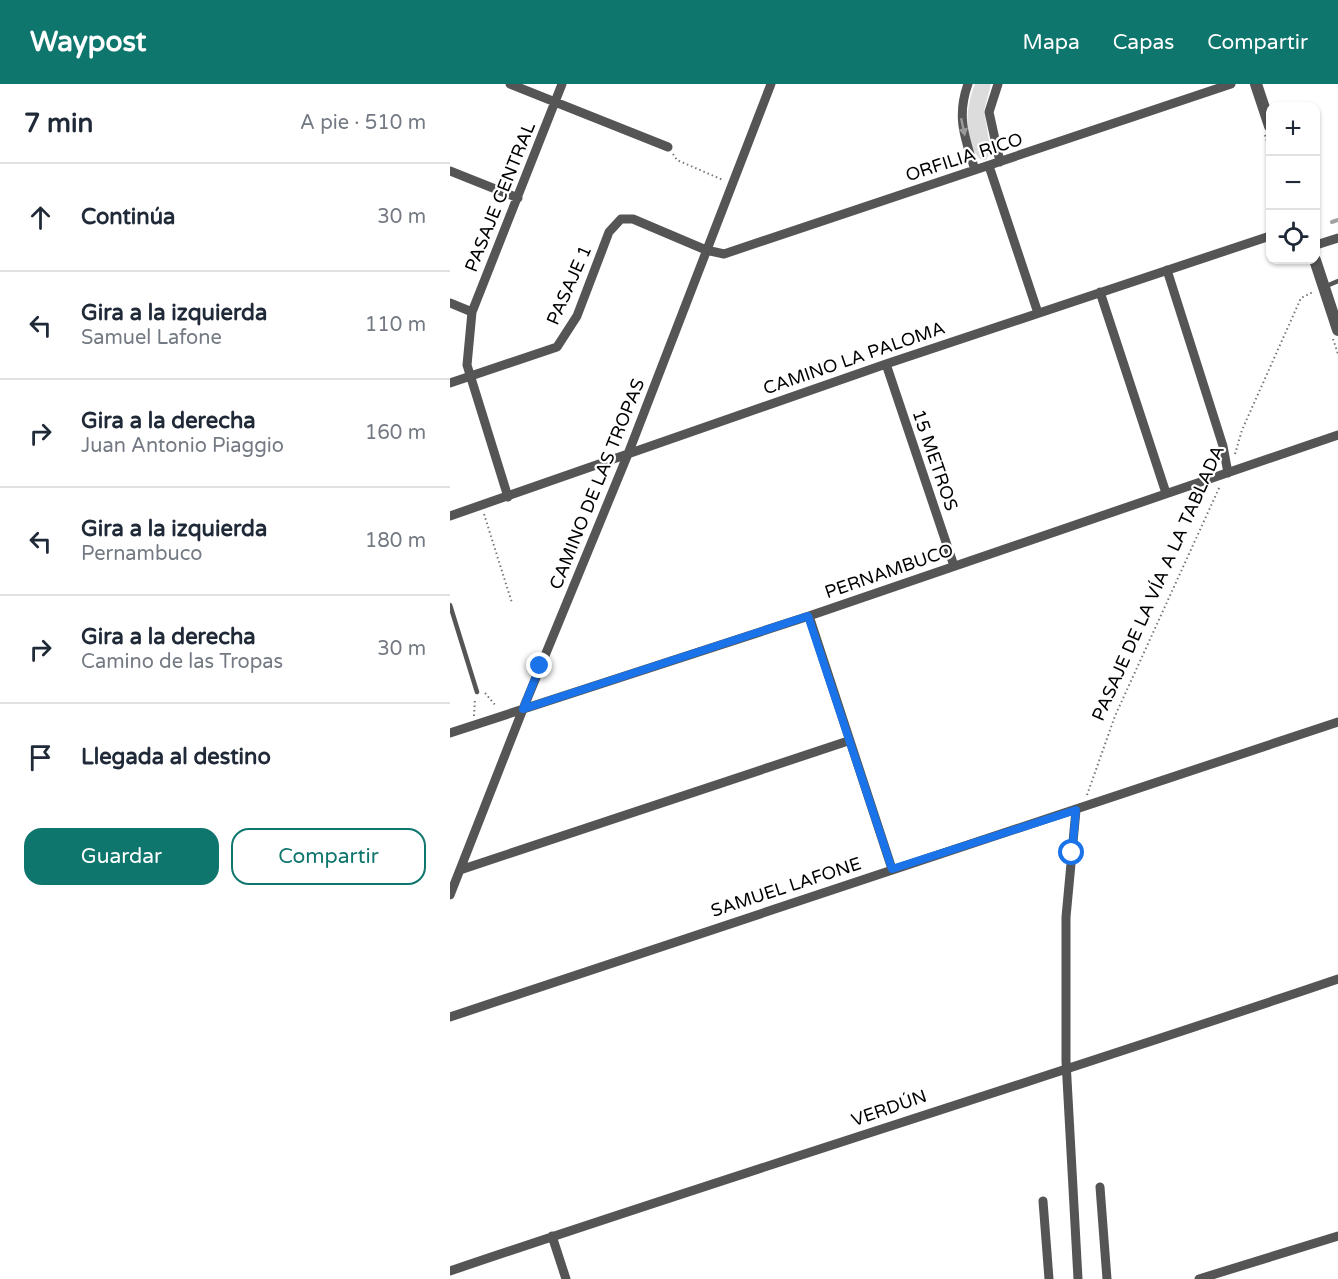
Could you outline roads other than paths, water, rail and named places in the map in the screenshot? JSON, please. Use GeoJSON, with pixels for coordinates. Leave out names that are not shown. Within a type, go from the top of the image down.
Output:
{"type":"FeatureCollection","features":[{"type":"Feature","properties":{"kind":"street"},"geometry":{"type":"LineString","coordinates":[[510,84],[668,147]]}},
{"type":"Feature","properties":{"kind":"street","name":"PASAJE CENTRAL"},"geometry":{"type":"LineString","coordinates":[[508,497],[469,377],[466,353],[472,312],[562,84]]}},
{"type":"Feature","properties":{"kind":"street","name":"CAMINO DE LAS TROPAS"},"geometry":{"type":"LineString","coordinates":[[450,895],[523,709],[628,454],[771,84]]}},
{"type":"Feature","properties":{"kind":"street"},"geometry":{"type":"LineString","coordinates":[[968,84],[962,101],[961,116],[975,170]]}},
{"type":"Feature","properties":{"kind":"street"},"geometry":{"type":"LineString","coordinates":[[998,84],[989,112],[1000,162]]}},
{"type":"Feature","properties":{"kind":"street","name":"ORFILIA RICO"},"geometry":{"type":"LineString","coordinates":[[706,250],[724,254],[1231,84]]}},
{"type":"Feature","properties":{"kind":"street"},"geometry":{"type":"LineString","coordinates":[[1256,84],[1266,114]]}},
{"type":"Feature","properties":{"kind":"street"},"geometry":{"type":"LineString","coordinates":[[990,166],[1038,313]]}},
{"type":"Feature","properties":{"kind":"street"},"geometry":{"type":"LineString","coordinates":[[450,171],[518,198]]}},
{"type":"Feature","properties":{"kind":"street","name":"PASAJE 1"},"geometry":{"type":"LineString","coordinates":[[450,383],[557,347],[578,316],[609,232],[621,219],[633,219],[706,250]]}},
{"type":"Feature","properties":{"kind":"street","name":"CAMINO LA PALOMA"},"geometry":{"type":"LineString","coordinates":[[450,516],[886,364],[1266,237]]}},
{"type":"Feature","properties":{"kind":"street"},"geometry":{"type":"LineString","coordinates":[[1320,244],[1338,238]]}},
{"type":"Feature","properties":{"kind":"street"},"geometry":{"type":"LineString","coordinates":[[1316,264],[1338,330]]}},
{"type":"Feature","properties":{"kind":"street"},"geometry":{"type":"LineString","coordinates":[[1167,270],[1223,446],[1228,473]]}},
{"type":"Feature","properties":{"kind":"street"},"geometry":{"type":"LineString","coordinates":[[1100,292],[1166,494]]}},
{"type":"Feature","properties":{"kind":"street"},"geometry":{"type":"LineString","coordinates":[[450,303],[472,312]]}},
{"type":"Feature","properties":{"kind":"street","name":"15 METROS"},"geometry":{"type":"LineString","coordinates":[[886,364],[954,566]]}},
{"type":"Feature","properties":{"kind":"street","name":"PERNAMBUCO"},"geometry":{"type":"LineString","coordinates":[[450,733],[808,616],[1338,435]]}},
{"type":"Feature","properties":{"kind":"street"},"geometry":{"type":"LineString","coordinates":[[808,616],[892,869]]}},
{"type":"Feature","properties":{"kind":"street","name":"SAMUEL LAFONE"},"geometry":{"type":"LineString","coordinates":[[450,1017],[1338,722]]}},
{"type":"Feature","properties":{"kind":"street"},"geometry":{"type":"LineString","coordinates":[[460,870],[848,741]]}},
{"type":"Feature","properties":{"kind":"street"},"geometry":{"type":"LineString","coordinates":[[1078,1279],[1066,1071],[1066,917],[1079,808]]}},
{"type":"Feature","properties":{"kind":"street","name":"VERDÚN"},"geometry":{"type":"LineString","coordinates":[[450,1270],[947,1106],[1066,1071],[1338,979]]}},
{"type":"Feature","properties":{"kind":"street"},"geometry":{"type":"LineString","coordinates":[[1100,1187],[1107,1279]]}},
{"type":"Feature","properties":{"kind":"street"},"geometry":{"type":"LineString","coordinates":[[1043,1201],[1049,1279]]}},
{"type":"Feature","properties":{"kind":"street"},"geometry":{"type":"LineString","coordinates":[[552,1236],[566,1279]]}},
{"type":"Feature","properties":{"kind":"street"},"geometry":{"type":"LineString","coordinates":[[1199,1279],[1338,1236]]}},
{"type":"Feature","properties":{"kind":"lane"},"geometry":{"type":"LineString","coordinates":[[1324,287],[1338,281]]}},
{"type":"Feature","properties":{"kind":"lane"},"geometry":{"type":"LineString","coordinates":[[450,604],[477,692]]}},
{"type":"Feature","properties":{"kind":"waterway"},"geometry":{"type":"LineString","coordinates":[[1332,222],[1338,220]]}}]}
